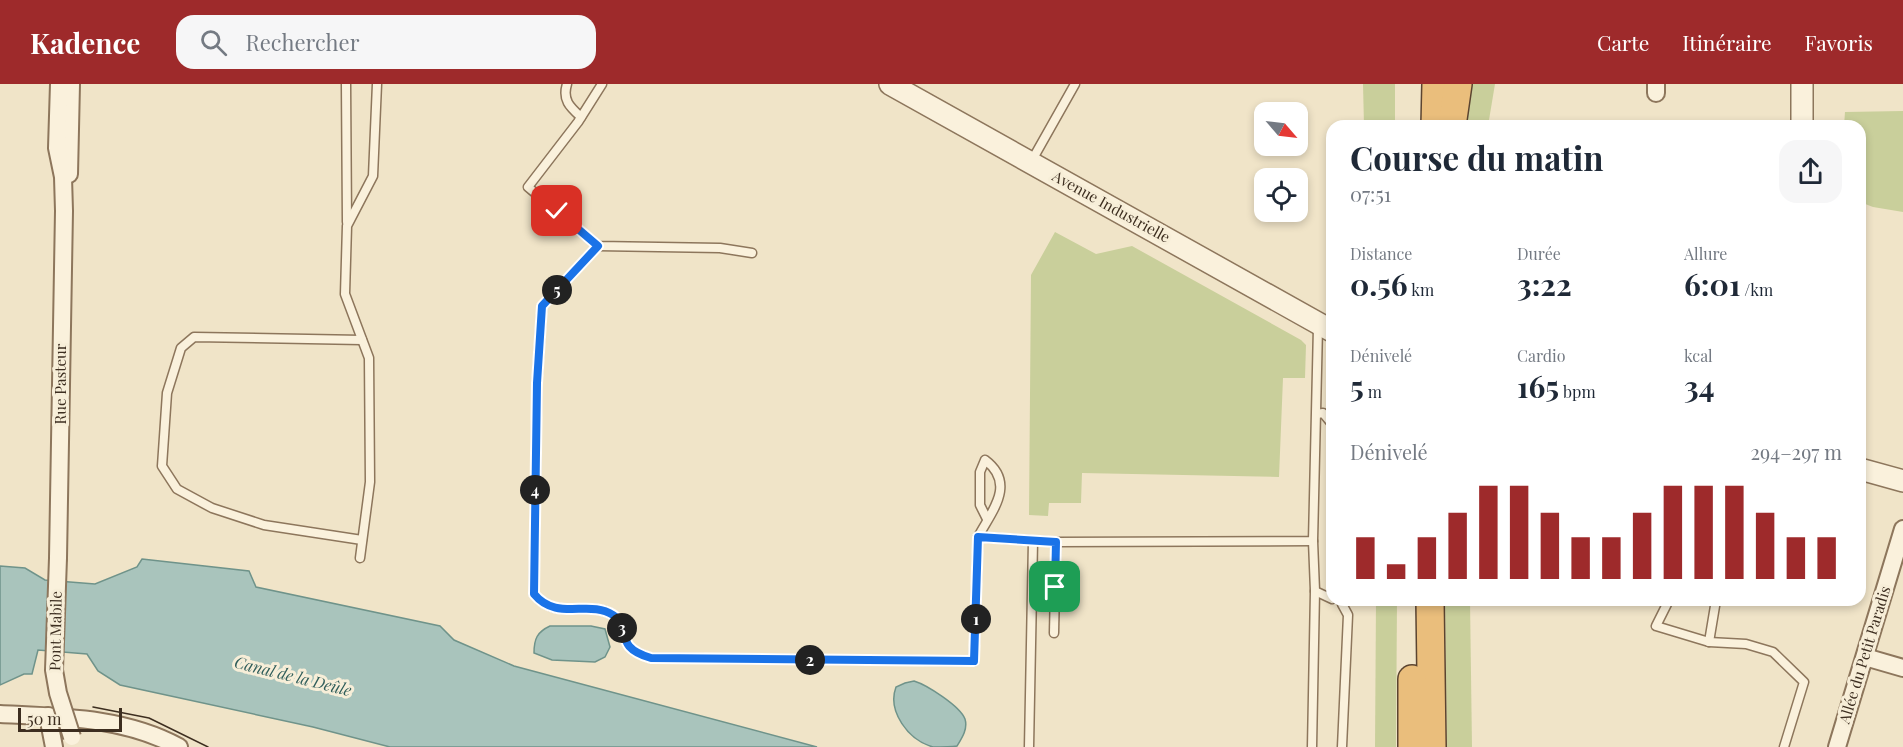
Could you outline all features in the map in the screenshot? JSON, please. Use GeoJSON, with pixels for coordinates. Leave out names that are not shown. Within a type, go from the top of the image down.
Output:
{"type":"FeatureCollection","features":[{"type":"Feature","properties":{"kind":"highway"},"geometry":{"type":"LineString","coordinates":[[1417,120],[1418,84]]}},
{"type":"Feature","properties":{"kind":"highway"},"geometry":{"type":"LineString","coordinates":[[1435,120],[1436,84]]}},
{"type":"Feature","properties":{"kind":"highway"},"geometry":{"type":"LineString","coordinates":[[1453,120],[1458,84]]}},
{"type":"Feature","properties":{"kind":"highway"},"geometry":{"type":"LineString","coordinates":[[1411,606],[1412,747]]}},
{"type":"Feature","properties":{"kind":"highway"},"geometry":{"type":"LineString","coordinates":[[1430,606],[1431,747]]}},
{"type":"Feature","properties":{"kind":"street","name":"Rue Pasteur"},"geometry":{"type":"LineString","coordinates":[[58,558],[64,211],[63,177],[57,148],[59,84]]}},
{"type":"Feature","properties":{"kind":"street","name":"Rue Pasteur"},"geometry":{"type":"LineString","coordinates":[[64,211],[69,178],[71,84]]}},
{"type":"Feature","properties":{"kind":"street","name":"Avenue Industrielle"},"geometry":{"type":"LineString","coordinates":[[890,84],[1325,328]]}},
{"type":"Feature","properties":{"kind":"street"},"geometry":{"type":"LineString","coordinates":[[1802,84],[1802,120]]}},
{"type":"Feature","properties":{"kind":"street"},"geometry":{"type":"LineString","coordinates":[[1866,471],[1903,481]]}},
{"type":"Feature","properties":{"kind":"street","name":"Allée du Petit Paradis"},"geometry":{"type":"LineString","coordinates":[[1837,747],[1903,529]]}},
{"type":"Feature","properties":{"kind":"street","name":"Pont Mabile"},"geometry":{"type":"LineString","coordinates":[[58,558],[54,670],[58,693],[73,742]]}},
{"type":"Feature","properties":{"kind":"street"},"geometry":{"type":"LineString","coordinates":[[1865,657],[1903,668]]}},
{"type":"Feature","properties":{"kind":"street"},"geometry":{"type":"LineString","coordinates":[[0,714],[51,717],[124,726],[156,736],[179,747]]}},
{"type":"Feature","properties":{"kind":"street"},"geometry":{"type":"LineString","coordinates":[[51,717],[54,747]]}},
{"type":"Feature","properties":{"kind":"lane"},"geometry":{"type":"LineString","coordinates":[[346,84],[345,294],[369,358],[370,471],[360,558]]}},
{"type":"Feature","properties":{"kind":"lane"},"geometry":{"type":"LineString","coordinates":[[346,226],[373,176],[377,84]]}},
{"type":"Feature","properties":{"kind":"lane"},"geometry":{"type":"LineString","coordinates":[[567,84],[564,92],[567,104],[581,117]]}},
{"type":"Feature","properties":{"kind":"lane"},"geometry":{"type":"LineString","coordinates":[[602,84],[581,117],[528,187],[598,246],[720,248],[752,253]]}},
{"type":"Feature","properties":{"kind":"lane"},"geometry":{"type":"LineString","coordinates":[[1031,162],[1075,84]]}},
{"type":"Feature","properties":{"kind":"lane"},"geometry":{"type":"LineString","coordinates":[[598,246],[542,306],[537,383],[534,594],[542,603],[554,608],[603,611],[613,615],[620,621],[628,647],[636,654],[651,658],[974,661],[978,537],[987,519],[995,510],[999,499],[1000,478],[992,465],[985,460],[980,472],[980,505],[987,519]]}},
{"type":"Feature","properties":{"kind":"lane"},"geometry":{"type":"LineString","coordinates":[[1312,747],[1315,591],[1313,541],[1317,414],[1325,328]]}},
{"type":"Feature","properties":{"kind":"lane"},"geometry":{"type":"LineString","coordinates":[[362,340],[194,337],[181,348],[167,393],[162,466],[177,489],[212,508],[264,525],[362,540]]}},
{"type":"Feature","properties":{"kind":"lane"},"geometry":{"type":"LineString","coordinates":[[1317,414],[1323,413],[1326,417]]}},
{"type":"Feature","properties":{"kind":"lane"},"geometry":{"type":"LineString","coordinates":[[978,537],[1056,542],[1313,541]]}},
{"type":"Feature","properties":{"kind":"lane"},"geometry":{"type":"LineString","coordinates":[[1029,747],[1033,541]]}},
{"type":"Feature","properties":{"kind":"lane"},"geometry":{"type":"LineString","coordinates":[[1054,633],[1056,542]]}},
{"type":"Feature","properties":{"kind":"lane"},"geometry":{"type":"LineString","coordinates":[[1315,591],[1326,596]]}},
{"type":"Feature","properties":{"kind":"lane"},"geometry":{"type":"LineString","coordinates":[[1342,606],[1348,615],[1342,747]]}},
{"type":"Feature","properties":{"kind":"lane"},"geometry":{"type":"LineString","coordinates":[[1666,606],[1656,626],[1709,642],[1746,644],[1773,652],[1804,682],[1784,747]]}},
{"type":"Feature","properties":{"kind":"lane"},"geometry":{"type":"LineString","coordinates":[[1709,642],[1715,606]]}},
{"type":"Feature","properties":{"kind":"green space"},"geometry":{"type":"Polygon","coordinates":[[[1363,84],[1395,84],[1395,120],[1364,120],[1363,84]]]}},
{"type":"Feature","properties":{"kind":"green space"},"geometry":{"type":"Polygon","coordinates":[[[1468,84],[1495,84],[1489,120],[1464,120],[1468,84]]]}},
{"type":"Feature","properties":{"kind":"green space"},"geometry":{"type":"Polygon","coordinates":[[[1903,111],[1903,212],[1866,204],[1866,120],[1844,120],[1845,112],[1903,111]]]}},
{"type":"Feature","properties":{"kind":"green space"},"geometry":{"type":"Polygon","coordinates":[[[1055,232],[1096,254],[1132,246],[1301,340],[1306,345],[1305,378],[1283,378],[1279,477],[1082,473],[1081,503],[1049,503],[1048,516],[1029,515],[1031,275],[1055,232]]]}},
{"type":"Feature","properties":{"kind":"green space"},"geometry":{"type":"Polygon","coordinates":[[[1376,606],[1397,606],[1396,747],[1375,747],[1376,606]]]}},
{"type":"Feature","properties":{"kind":"green space"},"geometry":{"type":"Polygon","coordinates":[[[1445,606],[1470,606],[1472,747],[1447,747],[1445,606]]]}},
{"type":"Feature","properties":{"kind":"water","name":"Canal de la Deûle"},"geometry":{"type":"Polygon","coordinates":[[[142,559],[249,571],[256,587],[440,626],[454,640],[514,666],[817,747],[390,747],[313,727],[120,685],[98,671],[87,654],[38,650],[32,674],[24,674],[0,685],[0,566],[25,568],[45,580],[95,584],[137,567],[142,559]]]}},
{"type":"Feature","properties":{"kind":"water"},"geometry":{"type":"Polygon","coordinates":[[[550,626],[591,626],[605,629],[610,647],[605,657],[595,662],[552,660],[534,653],[537,636],[550,626]]]}},
{"type":"Feature","properties":{"kind":"water"},"geometry":{"type":"Polygon","coordinates":[[[914,681],[942,697],[962,714],[966,726],[957,746],[933,747],[915,738],[902,723],[894,706],[896,687],[914,681]]]}},
{"type":"Feature","properties":{"kind":"tram line"},"geometry":{"type":"LineString","coordinates":[[93,707],[149,718],[208,747]]}},
{"type":"Feature","properties":{"kind":"route"},"geometry":{"type":"LineString","coordinates":[[557,211],[598,246],[542,306],[537,383],[534,594],[542,603],[554,608],[603,611],[613,615],[620,621],[628,647],[636,654],[651,658],[974,661],[978,537],[1056,542],[1055,587]]}}]}
